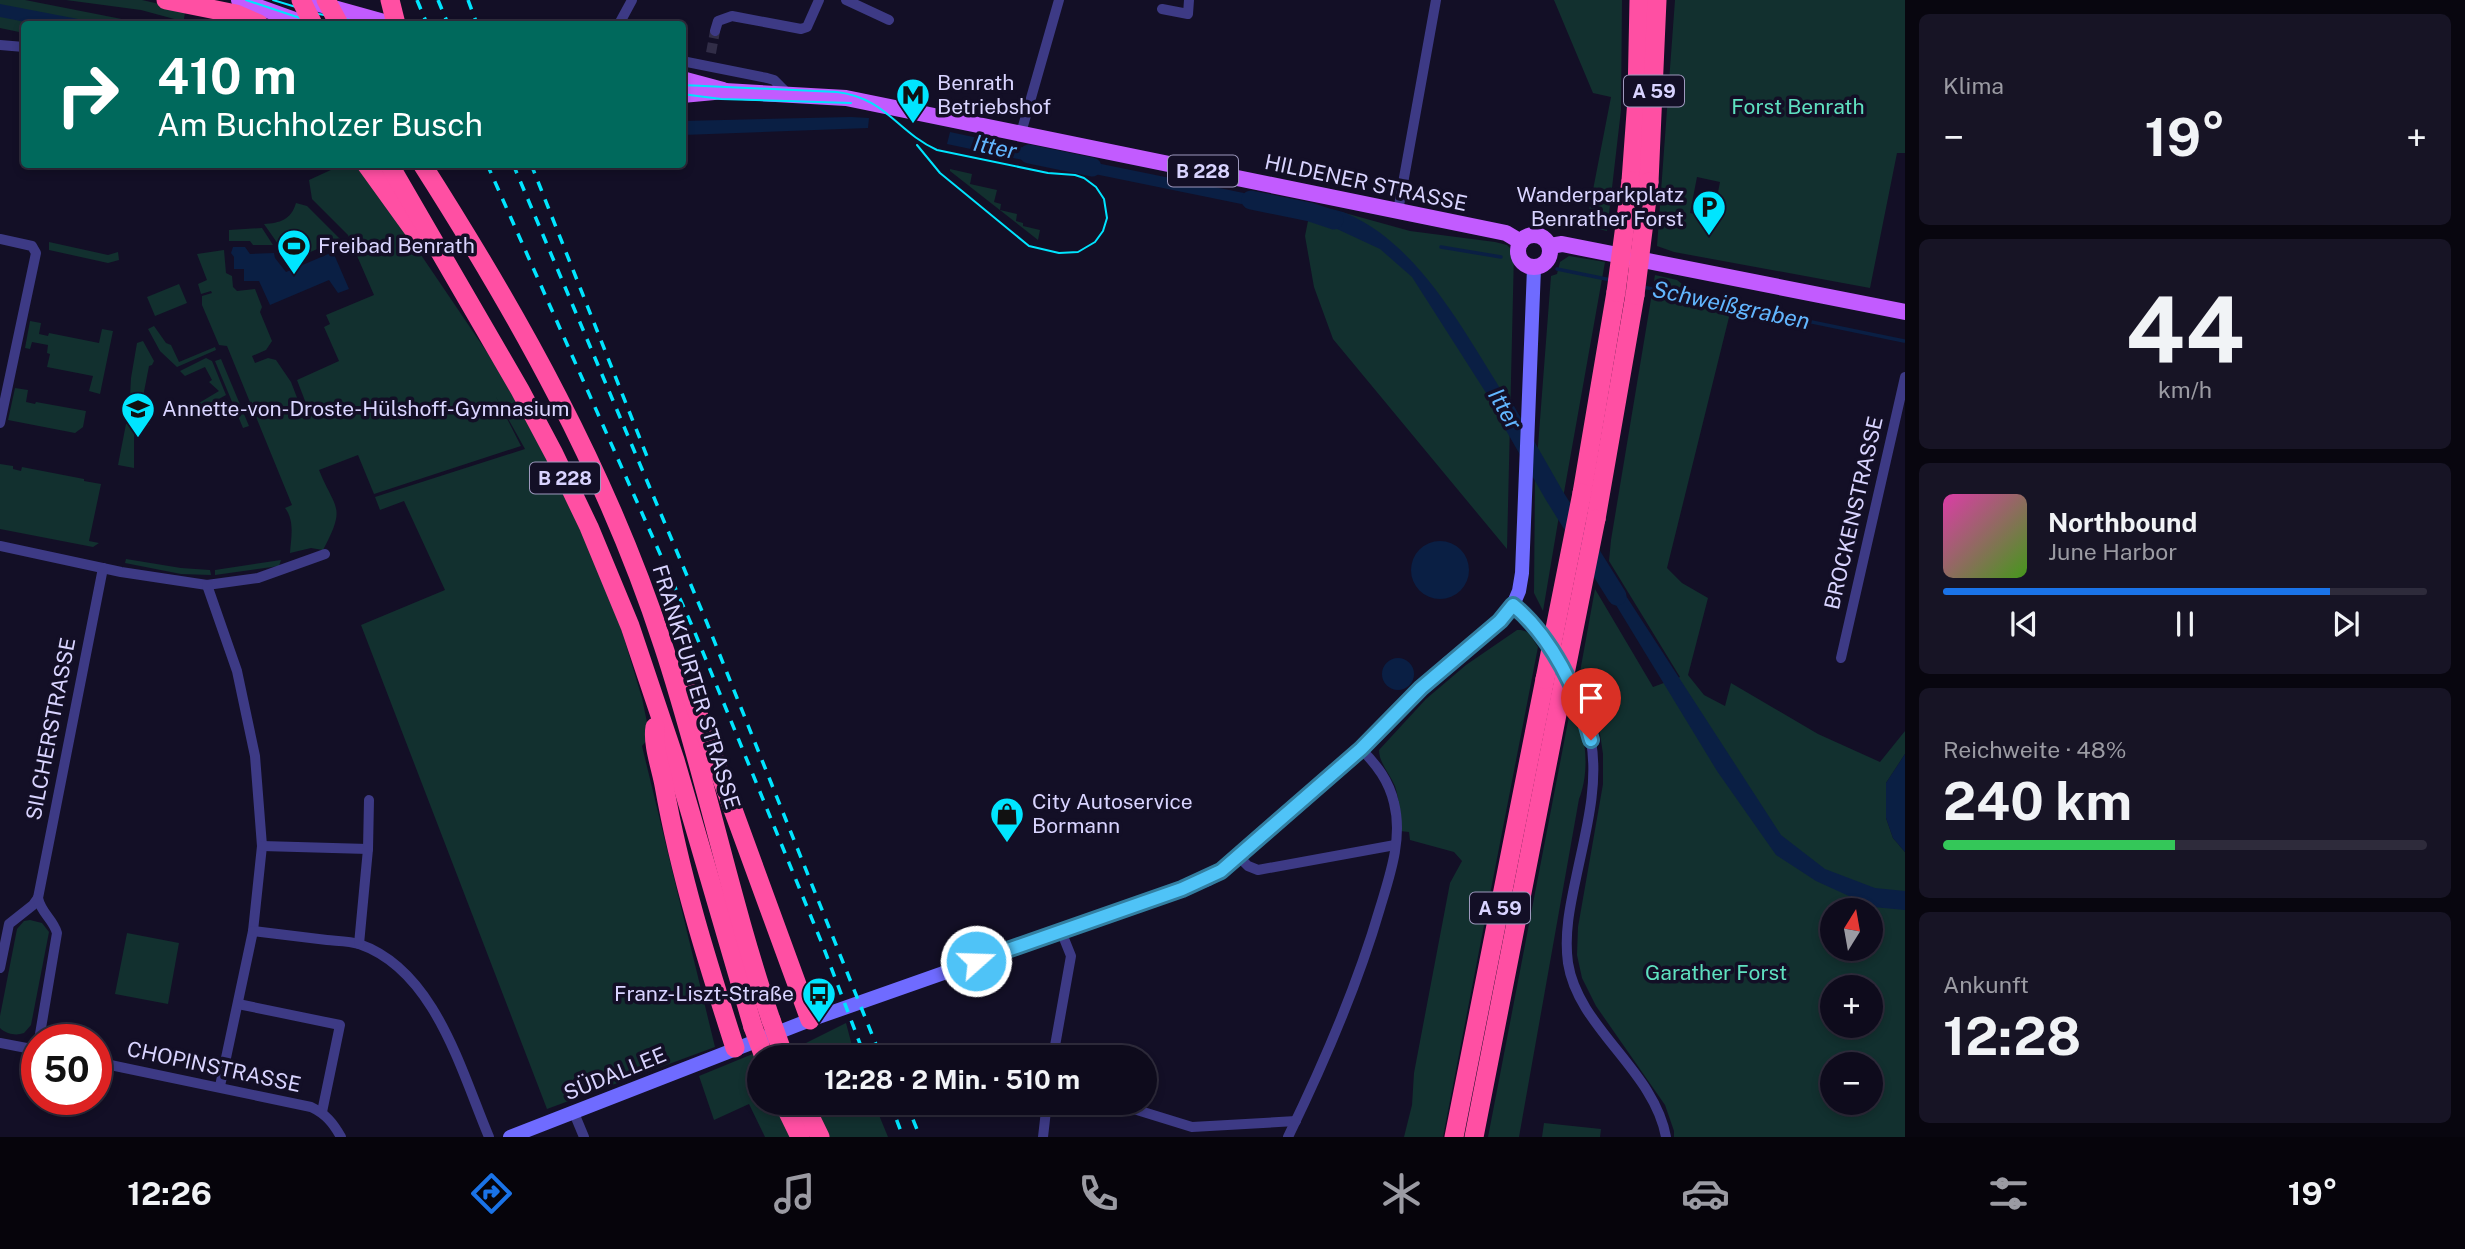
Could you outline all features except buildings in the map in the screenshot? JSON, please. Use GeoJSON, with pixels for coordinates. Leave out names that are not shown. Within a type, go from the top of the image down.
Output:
{"type":"FeatureCollection","features":[{"type":"Feature","properties":{"kind":"highway"},"geometry":{"type":"LineString","coordinates":[[166,0],[236,14],[252,21]]}},
{"type":"Feature","properties":{"kind":"highway"},"geometry":{"type":"LineString","coordinates":[[303,0],[312,21]]}},
{"type":"Feature","properties":{"kind":"highway"},"geometry":{"type":"LineString","coordinates":[[326,0],[337,21]]}},
{"type":"Feature","properties":{"kind":"highway"},"geometry":{"type":"LineString","coordinates":[[390,0],[395,21]]}},
{"type":"Feature","properties":{"kind":"highway","name":"A 59"},"geometry":{"type":"LineString","coordinates":[[1639,0],[1637,99],[1640,181]]}},
{"type":"Feature","properties":{"kind":"highway","name":"A 59"},"geometry":{"type":"LineString","coordinates":[[1474,1137],[1596,519],[1640,181],[1657,0]]}},
{"type":"Feature","properties":{"kind":"highway","name":"B 228"},"geometry":{"type":"LineString","coordinates":[[369,168],[430,253],[453,291],[475,314]]}},
{"type":"Feature","properties":{"kind":"highway"},"geometry":{"type":"LineString","coordinates":[[391,168],[475,314]]}},
{"type":"Feature","properties":{"kind":"highway","name":"FRANKFURTER STRASSE"},"geometry":{"type":"LineString","coordinates":[[425,168],[516,318],[573,426],[615,514],[664,646],[696,754],[758,982],[762,1023]]}},
{"type":"Feature","properties":{"kind":"highway"},"geometry":{"type":"LineString","coordinates":[[439,168],[448,189],[447,203]]}},
{"type":"Feature","properties":{"kind":"highway","name":"A 59"},"geometry":{"type":"LineString","coordinates":[[1454,1137],[1582,493],[1626,293]]}},
{"type":"Feature","properties":{"kind":"highway","name":"FRANKFURTER STRASSE"},"geometry":{"type":"LineString","coordinates":[[475,314],[554,454],[589,527],[630,626],[770,1045]]}},
{"type":"Feature","properties":{"kind":"highway"},"geometry":{"type":"LineString","coordinates":[[664,646],[680,663],[810,1020]]}},
{"type":"Feature","properties":{"kind":"highway"},"geometry":{"type":"LineString","coordinates":[[659,717],[654,731],[683,877],[735,1048]]}},
{"type":"Feature","properties":{"kind":"highway"},"geometry":{"type":"LineString","coordinates":[[789,1115],[800,1137]]}},
{"type":"Feature","properties":{"kind":"highway"},"geometry":{"type":"LineString","coordinates":[[809,1115],[820,1137]]}},
{"type":"Feature","properties":{"kind":"main road"},"geometry":{"type":"LineString","coordinates":[[239,0],[298,21]]}},
{"type":"Feature","properties":{"kind":"main road"},"geometry":{"type":"LineString","coordinates":[[303,0],[380,21]]}},
{"type":"Feature","properties":{"kind":"main road","name":"HILDENER STRASSE"},"geometry":{"type":"LineString","coordinates":[[686,80],[726,91]]}},
{"type":"Feature","properties":{"kind":"main road","name":"HILDENER STRASSE"},"geometry":{"type":"LineString","coordinates":[[686,95],[726,91],[846,98],[1506,233],[1521,242],[1534,235],[1544,238],[1550,246],[1562,244],[1905,312]]}},
{"type":"Feature","properties":{"kind":"main road"},"geometry":{"type":"LineString","coordinates":[[1521,242],[1518,251],[1521,261],[1534,268],[1543,266],[1549,259],[1550,246]]}},
{"type":"Feature","properties":{"kind":"main road"},"geometry":{"type":"LineString","coordinates":[[1513,605],[1521,582],[1534,268]]}},
{"type":"Feature","properties":{"kind":"main road","name":"SÜDALLEE"},"geometry":{"type":"LineString","coordinates":[[510,1137],[810,1020],[1208,878],[1239,857],[1361,749],[1421,688],[1500,621],[1513,605]]}},
{"type":"Feature","properties":{"kind":"street"},"geometry":{"type":"LineString","coordinates":[[621,21],[632,0]]}},
{"type":"Feature","properties":{"kind":"street"},"geometry":{"type":"LineString","coordinates":[[715,31],[719,21],[732,16],[801,29],[807,27],[818,0]]}},
{"type":"Feature","properties":{"kind":"street"},"geometry":{"type":"LineString","coordinates":[[846,0],[889,20]]}},
{"type":"Feature","properties":{"kind":"street"},"geometry":{"type":"LineString","coordinates":[[1021,133],[1059,0]]}},
{"type":"Feature","properties":{"kind":"street"},"geometry":{"type":"LineString","coordinates":[[1162,9],[1188,14],[1189,0]]}},
{"type":"Feature","properties":{"kind":"street"},"geometry":{"type":"LineString","coordinates":[[1398,211],[1436,0]]}},
{"type":"Feature","properties":{"kind":"street"},"geometry":{"type":"LineString","coordinates":[[0,45],[21,47]]}},
{"type":"Feature","properties":{"kind":"street"},"geometry":{"type":"LineString","coordinates":[[708,65],[711,53]]}},
{"type":"Feature","properties":{"kind":"street","name":"HILDENER STRASSE"},"geometry":{"type":"LineString","coordinates":[[686,62],[774,80],[788,94]]}},
{"type":"Feature","properties":{"kind":"street"},"geometry":{"type":"LineString","coordinates":[[0,239],[32,246],[36,250],[0,424]]}},
{"type":"Feature","properties":{"kind":"street","name":"BROCKENSTRASSE"},"geometry":{"type":"LineString","coordinates":[[1841,658],[1905,377]]}},
{"type":"Feature","properties":{"kind":"street"},"geometry":{"type":"LineString","coordinates":[[0,546],[103,568],[207,585],[258,578],[325,554]]}},
{"type":"Feature","properties":{"kind":"street","name":"SILCHERSTRASSE"},"geometry":{"type":"LineString","coordinates":[[38,898],[103,568]]}},
{"type":"Feature","properties":{"kind":"street"},"geometry":{"type":"LineString","coordinates":[[207,585],[237,671],[251,736],[262,846],[253,931],[220,1086]]}},
{"type":"Feature","properties":{"kind":"street"},"geometry":{"type":"LineString","coordinates":[[1513,605],[1532,623],[1560,663],[1580,703],[1591,740],[1592,790],[1567,934],[1571,978],[1577,995],[1643,1087],[1662,1122],[1666,1137]]}},
{"type":"Feature","properties":{"kind":"street"},"geometry":{"type":"LineString","coordinates":[[1289,1137],[1349,1002],[1367,954],[1389,879],[1395,845],[1395,804],[1386,779],[1361,749]]}},
{"type":"Feature","properties":{"kind":"street"},"geometry":{"type":"LineString","coordinates":[[359,944],[368,849],[369,800]]}},
{"type":"Feature","properties":{"kind":"street"},"geometry":{"type":"LineString","coordinates":[[1239,857],[1248,866],[1258,870],[1395,845]]}},
{"type":"Feature","properties":{"kind":"street"},"geometry":{"type":"LineString","coordinates":[[262,846],[368,849]]}},
{"type":"Feature","properties":{"kind":"street"},"geometry":{"type":"LineString","coordinates":[[0,968],[9,924],[38,898]]}},
{"type":"Feature","properties":{"kind":"street"},"geometry":{"type":"LineString","coordinates":[[38,898],[40,908],[57,933],[42,1024]]}},
{"type":"Feature","properties":{"kind":"street"},"geometry":{"type":"LineString","coordinates":[[253,931],[359,944],[392,962],[415,984],[443,1027],[489,1137]]}},
{"type":"Feature","properties":{"kind":"street"},"geometry":{"type":"LineString","coordinates":[[1055,1045],[1071,956],[1061,931]]}},
{"type":"Feature","properties":{"kind":"street","name":"CHOPINSTRASSE"},"geometry":{"type":"LineString","coordinates":[[238,1004],[340,1025],[322,1112]]}},
{"type":"Feature","properties":{"kind":"street"},"geometry":{"type":"LineString","coordinates":[[0,1043],[21,1047]]}},
{"type":"Feature","properties":{"kind":"street","name":"CHOPINSTRASSE"},"geometry":{"type":"LineString","coordinates":[[112,1065],[311,1107],[322,1112],[341,1137]]}},
{"type":"Feature","properties":{"kind":"street"},"geometry":{"type":"LineString","coordinates":[[575,1113],[584,1137]]}},
{"type":"Feature","properties":{"kind":"street"},"geometry":{"type":"LineString","coordinates":[[1043,1137],[1046,1115]]}},
{"type":"Feature","properties":{"kind":"street"},"geometry":{"type":"LineString","coordinates":[[1153,1115],[1192,1127],[1296,1121]]}},
{"type":"Feature","properties":{"kind":"green space"},"geometry":{"type":"Polygon","coordinates":[[[0,0],[25,0],[132,21],[21,21],[21,32],[0,28],[0,0]]]}},
{"type":"Feature","properties":{"kind":"green space"},"geometry":{"type":"Polygon","coordinates":[[[66,0],[142,0],[185,12],[184,19],[178,20],[141,10],[66,0]]]}},
{"type":"Feature","properties":{"kind":"green space"},"geometry":{"type":"Polygon","coordinates":[[[1554,0],[1622,0],[1621,110],[1607,231],[1586,226],[1611,97],[1593,93],[1554,0]]]}},
{"type":"Feature","properties":{"kind":"green space","name":"Forst Benrath"},"geometry":{"type":"Polygon","coordinates":[[[1675,0],[1905,0],[1905,153],[1897,153],[1870,288],[1674,252],[1657,246],[1675,0]],[[1697,177],[1690,213],[1713,218],[1720,182],[1697,177]]]}},
{"type":"Feature","properties":{"kind":"green space"},"geometry":{"type":"Polygon","coordinates":[[[362,168],[497,367],[547,457],[585,539],[620,625],[642,698],[650,737],[642,746],[715,1047],[547,1109],[361,625],[445,590],[404,501],[380,510],[375,497],[525,449],[496,397],[521,446],[374,494],[358,455],[319,470],[334,501],[335,524],[323,550],[311,548],[290,553],[291,524],[285,508],[292,505],[227,346],[219,345],[202,305],[202,296],[212,293],[201,294],[198,284],[207,280],[197,254],[224,250],[226,273],[232,276],[233,287],[237,291],[255,289],[262,307],[260,312],[272,341],[266,350],[252,356],[255,363],[268,358],[276,360],[291,382],[301,408],[307,406],[297,380],[339,361],[324,327],[330,324],[326,315],[374,295],[348,235],[312,199],[309,180],[333,169],[362,168]]]}},
{"type":"Feature","properties":{"kind":"green space"},"geometry":{"type":"Polygon","coordinates":[[[950,171],[972,174],[970,184],[997,190],[994,202],[1001,204],[1000,210],[1017,214],[1016,221],[1023,223],[1023,226],[1040,230],[1038,240],[950,171]]]}},
{"type":"Feature","properties":{"kind":"green space"},"geometry":{"type":"Polygon","coordinates":[[[296,203],[307,206],[340,239],[290,261],[264,224],[284,219],[296,203]]]}},
{"type":"Feature","properties":{"kind":"green space"},"geometry":{"type":"Polygon","coordinates":[[[1316,208],[1410,231],[1495,242],[1507,245],[1514,252],[1507,549],[1333,339],[1314,287],[1305,236],[1309,216],[1316,208]]]}},
{"type":"Feature","properties":{"kind":"green space"},"geometry":{"type":"Polygon","coordinates":[[[262,228],[273,245],[229,241],[229,230],[262,228]]]}},
{"type":"Feature","properties":{"kind":"green space"},"geometry":{"type":"Polygon","coordinates":[[[49,242],[108,255],[118,252],[119,260],[108,263],[49,250],[49,242]]]}},
{"type":"Feature","properties":{"kind":"green space"},"geometry":{"type":"Polygon","coordinates":[[[1569,256],[1605,262],[1563,498],[1537,459],[1551,276],[1557,274],[1560,262],[1569,256]]]}},
{"type":"Feature","properties":{"kind":"green space","name":"Garather Forst"},"geometry":{"type":"Polygon","coordinates":[[[1655,275],[1677,280],[1692,292],[1733,301],[1667,568],[1682,583],[1708,598],[1688,675],[1704,695],[1725,706],[1731,683],[1818,734],[1880,762],[1905,731],[1905,754],[1886,783],[1886,818],[1893,838],[1905,852],[1905,1137],[1674,1137],[1665,1105],[1596,1006],[1582,978],[1577,955],[1578,927],[1603,784],[1603,754],[1598,721],[1578,683],[1595,589],[1653,687],[1680,677],[1609,561],[1655,275]]]}},
{"type":"Feature","properties":{"kind":"green space"},"geometry":{"type":"Polygon","coordinates":[[[179,284],[187,303],[155,316],[147,297],[179,284]]]}},
{"type":"Feature","properties":{"kind":"green space"},"geometry":{"type":"Polygon","coordinates":[[[30,321],[41,323],[39,334],[48,336],[49,333],[99,343],[102,329],[113,331],[100,394],[89,391],[93,376],[47,367],[50,354],[47,353],[48,345],[32,342],[30,349],[25,348],[30,321]]]}},
{"type":"Feature","properties":{"kind":"green space"},"geometry":{"type":"Polygon","coordinates":[[[154,326],[166,343],[171,345],[179,362],[215,347],[216,350],[177,367],[160,351],[148,329],[154,326]]]}},
{"type":"Feature","properties":{"kind":"green space"},"geometry":{"type":"Polygon","coordinates":[[[143,341],[154,361],[149,366],[142,402],[147,403],[149,416],[129,416],[131,378],[137,343],[143,341]]]}},
{"type":"Feature","properties":{"kind":"green space"},"geometry":{"type":"Polygon","coordinates":[[[206,358],[212,361],[226,395],[204,407],[199,403],[219,391],[209,382],[212,380],[205,367],[185,376],[180,371],[206,358]]]}},
{"type":"Feature","properties":{"kind":"green space"},"geometry":{"type":"Polygon","coordinates":[[[221,359],[249,426],[243,428],[215,361],[221,359]]]}},
{"type":"Feature","properties":{"kind":"green space"},"geometry":{"type":"Polygon","coordinates":[[[15,388],[28,390],[26,402],[86,411],[83,427],[75,433],[8,420],[15,388]]]}},
{"type":"Feature","properties":{"kind":"green space"},"geometry":{"type":"Polygon","coordinates":[[[126,424],[150,424],[141,432],[134,433],[134,468],[118,465],[126,424]]]}},
{"type":"Feature","properties":{"kind":"green space"},"geometry":{"type":"Polygon","coordinates":[[[0,464],[13,466],[13,469],[21,471],[22,467],[101,484],[89,541],[99,543],[93,547],[0,529],[0,464]]]}},
{"type":"Feature","properties":{"kind":"green space"},"geometry":{"type":"Polygon","coordinates":[[[1535,475],[1560,510],[1543,611],[1534,593],[1535,475]]]}},
{"type":"Feature","properties":{"kind":"green space"},"geometry":{"type":"Polygon","coordinates":[[[126,559],[210,570],[211,575],[181,574],[125,563],[126,559]]]}},
{"type":"Feature","properties":{"kind":"green space"},"geometry":{"type":"Polygon","coordinates":[[[281,560],[279,566],[215,575],[215,570],[281,560]]]}},
{"type":"Feature","properties":{"kind":"green space"},"geometry":{"type":"Polygon","coordinates":[[[1517,630],[1532,637],[1538,647],[1443,1137],[1404,1137],[1412,1105],[1414,1073],[1450,883],[1462,861],[1454,852],[1410,840],[1409,832],[1400,831],[1397,792],[1379,750],[1426,699],[1466,665],[1517,630]]]}},
{"type":"Feature","properties":{"kind":"green space"},"geometry":{"type":"Polygon","coordinates":[[[1571,706],[1581,727],[1585,776],[1519,1137],[1488,1137],[1571,706]]]}},
{"type":"Feature","properties":{"kind":"green space"},"geometry":{"type":"Polygon","coordinates":[[[24,921],[42,923],[49,932],[31,1024],[21,1024],[21,1034],[11,1034],[0,1028],[0,1016],[17,929],[24,921]]]}},
{"type":"Feature","properties":{"kind":"green space"},"geometry":{"type":"Polygon","coordinates":[[[127,933],[179,943],[168,1004],[115,994],[127,933]]]}},
{"type":"Feature","properties":{"kind":"green space"},"geometry":{"type":"Polygon","coordinates":[[[846,1023],[852,1045],[802,1045],[846,1023]]]}},
{"type":"Feature","properties":{"kind":"green space"},"geometry":{"type":"Polygon","coordinates":[[[747,1056],[747,1105],[714,1120],[699,1076],[747,1056]]]}},
{"type":"Feature","properties":{"kind":"green space"},"geometry":{"type":"Polygon","coordinates":[[[754,1115],[783,1115],[793,1137],[765,1137],[754,1115]]]}},
{"type":"Feature","properties":{"kind":"green space"},"geometry":{"type":"Polygon","coordinates":[[[819,1115],[879,1115],[888,1137],[829,1137],[819,1115]]]}},
{"type":"Feature","properties":{"kind":"green space"},"geometry":{"type":"Polygon","coordinates":[[[1544,1123],[1601,1129],[1600,1137],[1542,1137],[1544,1123]]]}},
{"type":"Feature","properties":{"kind":"water"},"geometry":{"type":"Polygon","coordinates":[[[0,4],[88,21],[21,21],[0,17],[0,4]]]}},
{"type":"Feature","properties":{"kind":"water"},"geometry":{"type":"Polygon","coordinates":[[[869,118],[868,128],[686,135],[686,121],[869,118]]]}},
{"type":"Feature","properties":{"kind":"water"},"geometry":{"type":"Polygon","coordinates":[[[950,132],[1054,154],[1052,166],[947,144],[950,132]]]}},
{"type":"Feature","properties":{"kind":"water"},"geometry":{"type":"Polygon","coordinates":[[[1067,157],[1278,200],[1276,211],[1065,168],[1067,157]]]}},
{"type":"Feature","properties":{"kind":"water"},"geometry":{"type":"Polygon","coordinates":[[[1311,206],[1344,212],[1375,229],[1400,249],[1422,272],[1461,325],[1512,407],[1511,432],[1412,277],[1380,249],[1309,216],[1311,206]]]}},
{"type":"Feature","properties":{"kind":"water","name":"Freibad Benrath"},"geometry":{"type":"Polygon","coordinates":[[[233,247],[245,247],[250,254],[274,253],[286,272],[333,252],[349,289],[338,293],[329,280],[270,305],[259,281],[244,281],[244,269],[234,269],[234,257],[231,253],[233,247]]]}},
{"type":"Feature","properties":{"kind":"water"},"geometry":{"type":"Polygon","coordinates":[[[1537,459],[1563,498],[1560,510],[1535,475],[1537,459]]]}},
{"type":"Feature","properties":{"kind":"water"},"geometry":{"type":"Polygon","coordinates":[[[1440,541],[1451,543],[1464,554],[1469,570],[1467,581],[1456,594],[1440,599],[1429,597],[1416,586],[1411,570],[1413,559],[1424,546],[1440,541]]]}},
{"type":"Feature","properties":{"kind":"water"},"geometry":{"type":"Polygon","coordinates":[[[1606,565],[1781,835],[1825,869],[1875,888],[1905,891],[1905,910],[1883,908],[1883,898],[1853,898],[1816,881],[1776,855],[1717,771],[1602,582],[1606,565]]]}},
{"type":"Feature","properties":{"kind":"water"},"geometry":{"type":"Polygon","coordinates":[[[1398,658],[1409,663],[1414,674],[1409,685],[1398,690],[1387,685],[1382,674],[1387,663],[1398,658]]]}},
{"type":"Feature","properties":{"kind":"water"},"geometry":{"type":"Polygon","coordinates":[[[1905,754],[1905,852],[1893,838],[1886,818],[1886,783],[1905,754]]]}},
{"type":"Feature","properties":{"kind":"waterway","name":"Itter"},"geometry":{"type":"LineString","coordinates":[[1029,154],[1092,167]]}},
{"type":"Feature","properties":{"kind":"waterway","name":"Itter"},"geometry":{"type":"LineString","coordinates":[[1251,200],[1310,212],[1334,220]]}},
{"type":"Feature","properties":{"kind":"waterway","name":"Schweißgraben"},"geometry":{"type":"LineString","coordinates":[[1441,247],[1501,257]]}},
{"type":"Feature","properties":{"kind":"waterway","name":"Schweißgraben"},"geometry":{"type":"LineString","coordinates":[[1557,269],[1611,280]]}},
{"type":"Feature","properties":{"kind":"waterway","name":"Schweißgraben"},"geometry":{"type":"LineString","coordinates":[[1643,287],[1904,341]]}},
{"type":"Feature","properties":{"kind":"waterway","name":"Itter"},"geometry":{"type":"LineString","coordinates":[[1499,399],[1554,495],[1617,596]]}},
{"type":"Feature","properties":{"kind":"tunnel"},"geometry":{"type":"LineString","coordinates":[[711,53],[715,31]]}},
{"type":"Feature","properties":{"kind":"tram line"},"geometry":{"type":"LineString","coordinates":[[246,0],[309,21]]}},
{"type":"Feature","properties":{"kind":"tram line"},"geometry":{"type":"LineString","coordinates":[[273,0],[319,14],[355,21]]}},
{"type":"Feature","properties":{"kind":"tram line"},"geometry":{"type":"LineString","coordinates":[[686,85],[854,95],[880,108],[923,143],[937,150],[1084,178],[1096,187],[1104,199],[1107,218],[1103,231],[1095,242],[1078,252],[1059,253],[1029,246],[940,173],[917,145]]}},
{"type":"Feature","properties":{"kind":"tram line"},"geometry":{"type":"LineString","coordinates":[[686,95],[721,99],[851,103]]}},
{"type":"Feature","properties":{"kind":"railway"},"geometry":{"type":"LineString","coordinates":[[417,0],[426,21]]}},
{"type":"Feature","properties":{"kind":"railway"},"geometry":{"type":"LineString","coordinates":[[438,0],[447,21]]}},
{"type":"Feature","properties":{"kind":"railway"},"geometry":{"type":"LineString","coordinates":[[468,0],[476,21]]}},
{"type":"Feature","properties":{"kind":"railway"},"geometry":{"type":"LineString","coordinates":[[489,168],[693,628],[823,946],[860,1045]]}},
{"type":"Feature","properties":{"kind":"railway"},"geometry":{"type":"LineString","coordinates":[[515,168],[707,623],[876,1045]]}},
{"type":"Feature","properties":{"kind":"railway"},"geometry":{"type":"LineString","coordinates":[[533,168],[650,464]]}},
{"type":"Feature","properties":{"kind":"railway"},"geometry":{"type":"LineString","coordinates":[[895,1115],[903,1137]]}},
{"type":"Feature","properties":{"kind":"railway"},"geometry":{"type":"LineString","coordinates":[[911,1115],[920,1137]]}},
{"type":"Feature","properties":{"kind":"place","name":"Benrath Betriebshof"},"geometry":{"type":"Point","coordinates":[913,125]}},
{"type":"Feature","properties":{"kind":"place","name":"Wanderparkplatz Benrather Forst"},"geometry":{"type":"Point","coordinates":[1709,237]}},
{"type":"Feature","properties":{"kind":"place","name":"Freibad Benrath"},"geometry":{"type":"Point","coordinates":[294,276]}},
{"type":"Feature","properties":{"kind":"place","name":"Annette-von-Droste-Hülshoff-Gymnasium"},"geometry":{"type":"Point","coordinates":[138,439]}},
{"type":"Feature","properties":{"kind":"place","name":"City Autoservice Bormann"},"geometry":{"type":"Point","coordinates":[1007,844]}},
{"type":"Feature","properties":{"kind":"place","name":"Franz-Liszt-Straße"},"geometry":{"type":"Point","coordinates":[819,1024]}},
{"type":"Feature","properties":{"kind":"route"},"geometry":{"type":"LineString","coordinates":[[976,961],[1182,889],[1221,871],[1361,749],[1421,688],[1500,621],[1513,605],[1532,623],[1560,663],[1580,703],[1591,740]]}}]}
